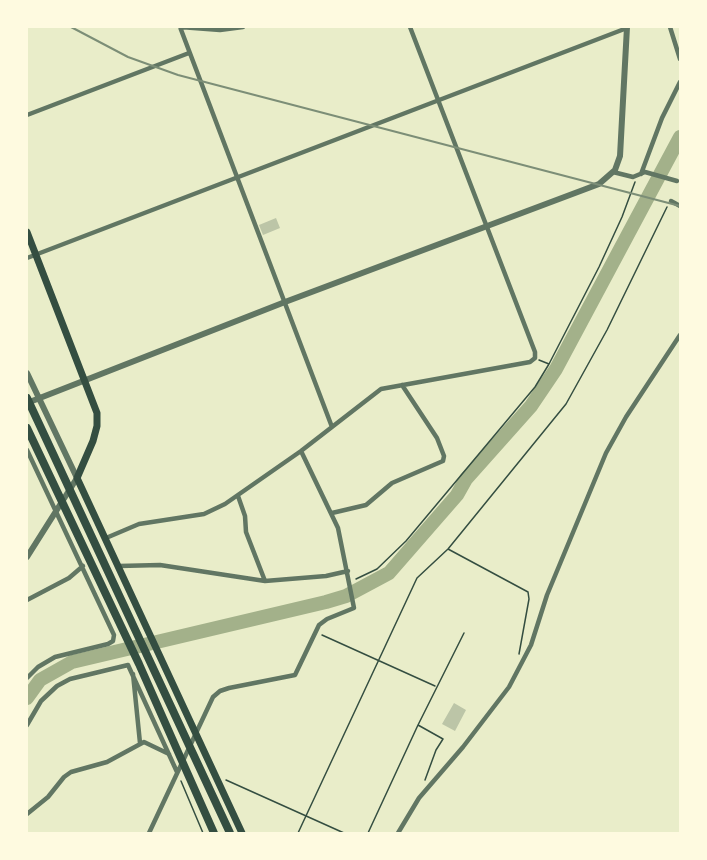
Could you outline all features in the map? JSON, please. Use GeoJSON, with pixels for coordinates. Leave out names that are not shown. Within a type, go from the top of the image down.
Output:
{"type":"FeatureCollection","features":[{"type":"Feature","properties":{"kind":"highway"},"geometry":{"type":"LineString","coordinates":[[27,398],[230,833]]}},
{"type":"Feature","properties":{"kind":"highway"},"geometry":{"type":"LineString","coordinates":[[27,428],[139,664],[214,833]]}},
{"type":"Feature","properties":{"kind":"main road"},"geometry":{"type":"LineString","coordinates":[[27,232],[97,413],[97,426],[77,478],[242,833]]}},
{"type":"Feature","properties":{"kind":"street"},"geometry":{"type":"LineString","coordinates":[[243,27],[220,30],[180,27],[332,427]]}},
{"type":"Feature","properties":{"kind":"street"},"geometry":{"type":"LineString","coordinates":[[106,538],[139,525],[204,514],[238,496],[381,389],[530,362],[535,358],[535,352],[410,27]]}},
{"type":"Feature","properties":{"kind":"street"},"geometry":{"type":"LineString","coordinates":[[27,258],[627,27],[621,148],[618,164],[606,179],[591,188],[285,302],[27,403]]}},
{"type":"Feature","properties":{"kind":"street"},"geometry":{"type":"LineString","coordinates":[[670,27],[680,57]]}},
{"type":"Feature","properties":{"kind":"street"},"geometry":{"type":"LineString","coordinates":[[27,115],[189,52]]}},
{"type":"Feature","properties":{"kind":"street"},"geometry":{"type":"LineString","coordinates":[[639,176],[662,118],[680,82]]}},
{"type":"Feature","properties":{"kind":"street"},"geometry":{"type":"LineString","coordinates":[[613,172],[639,176],[645,172],[677,181]]}},
{"type":"Feature","properties":{"kind":"street"},"geometry":{"type":"LineString","coordinates":[[671,201],[680,206]]}},
{"type":"Feature","properties":{"kind":"street"},"geometry":{"type":"LineString","coordinates":[[398,833],[419,798],[463,747],[509,687],[531,645],[551,585],[606,453],[626,417],[680,334]]}},
{"type":"Feature","properties":{"kind":"street"},"geometry":{"type":"LineString","coordinates":[[27,374],[77,478],[27,557]]}},
{"type":"Feature","properties":{"kind":"street"},"geometry":{"type":"LineString","coordinates":[[332,513],[366,505],[392,483],[443,461],[444,456],[437,438],[402,385]]}},
{"type":"Feature","properties":{"kind":"street"},"geometry":{"type":"LineString","coordinates":[[27,450],[113,631],[113,641],[108,644],[55,657],[38,667],[27,678]]}},
{"type":"Feature","properties":{"kind":"street"},"geometry":{"type":"LineString","coordinates":[[149,833],[213,697],[220,691],[295,675],[323,621],[349,611],[354,606],[338,528],[307,468],[301,451]]}},
{"type":"Feature","properties":{"kind":"street"},"geometry":{"type":"LineString","coordinates":[[238,496],[245,516],[246,532],[265,581]]}},
{"type":"Feature","properties":{"kind":"street"},"geometry":{"type":"LineString","coordinates":[[27,600],[69,578],[87,562],[111,551]]}},
{"type":"Feature","properties":{"kind":"street"},"geometry":{"type":"LineString","coordinates":[[119,566],[160,565],[265,581],[348,572]]}},
{"type":"Feature","properties":{"kind":"street"},"geometry":{"type":"LineString","coordinates":[[27,725],[41,701],[64,682],[125,665],[130,667],[177,772]]}},
{"type":"Feature","properties":{"kind":"street"},"geometry":{"type":"LineString","coordinates":[[133,674],[140,743]]}},
{"type":"Feature","properties":{"kind":"street"},"geometry":{"type":"LineString","coordinates":[[27,814],[48,797],[68,774],[107,762],[140,743],[144,742],[169,754]]}},
{"type":"Feature","properties":{"kind":"path"},"geometry":{"type":"LineString","coordinates":[[350,582],[376,569],[406,541],[535,387],[549,364],[622,217],[639,176]]}},
{"type":"Feature","properties":{"kind":"path"},"geometry":{"type":"LineString","coordinates":[[298,833],[417,578],[448,549],[566,404],[607,330],[671,201]]}},
{"type":"Feature","properties":{"kind":"path"},"geometry":{"type":"LineString","coordinates":[[535,358],[549,364]]}},
{"type":"Feature","properties":{"kind":"path"},"geometry":{"type":"LineString","coordinates":[[448,549],[528,592],[529,599],[519,666]]}},
{"type":"Feature","properties":{"kind":"path"},"geometry":{"type":"LineString","coordinates":[[316,632],[436,687]]}},
{"type":"Feature","properties":{"kind":"path"},"geometry":{"type":"LineString","coordinates":[[368,833],[436,687],[464,633]]}},
{"type":"Feature","properties":{"kind":"path"},"geometry":{"type":"LineString","coordinates":[[418,725],[444,739],[436,750],[419,798]]}},
{"type":"Feature","properties":{"kind":"path"},"geometry":{"type":"LineString","coordinates":[[177,772],[203,833]]}},
{"type":"Feature","properties":{"kind":"path"},"geometry":{"type":"LineString","coordinates":[[220,777],[344,833]]}},
{"type":"Feature","properties":{"kind":"building"},"geometry":{"type":"Polygon","coordinates":[[[276,218],[280,228],[263,235],[259,225],[276,218]]]}},
{"type":"Feature","properties":{"kind":"building"},"geometry":{"type":"Polygon","coordinates":[[[454,703],[466,710],[455,731],[442,724],[454,703]]]}},
{"type":"Feature","properties":{"kind":"waterway"},"geometry":{"type":"LineString","coordinates":[[27,698],[40,680],[72,662],[326,602],[346,596],[389,573],[457,495],[466,479],[531,406],[556,369],[680,137]]}},
{"type":"Feature","properties":{"kind":"railway"},"geometry":{"type":"LineString","coordinates":[[71,27],[128,57],[178,75],[680,206]]}}]}
